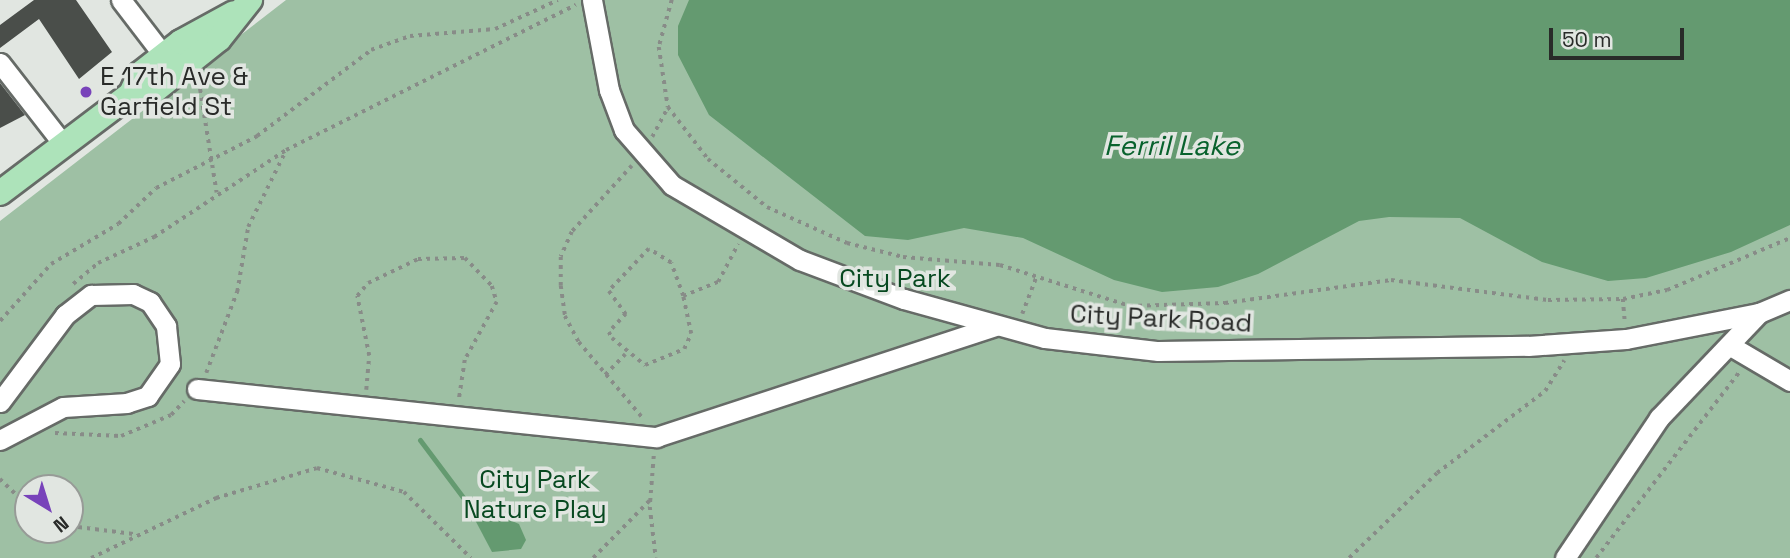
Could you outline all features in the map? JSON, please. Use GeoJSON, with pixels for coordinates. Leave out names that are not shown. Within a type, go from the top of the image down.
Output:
{"type":"FeatureCollection","features":[{"type":"Feature","properties":{"kind":"main road"},"geometry":{"type":"LineString","coordinates":[[131,94],[140,74],[208,22],[242,7]]}},
{"type":"Feature","properties":{"kind":"main road"},"geometry":{"type":"LineString","coordinates":[[0,193],[131,94],[154,91],[219,39],[242,7]]}},
{"type":"Feature","properties":{"kind":"street"},"geometry":{"type":"LineString","coordinates":[[121,0],[164,56]]}},
{"type":"Feature","properties":{"kind":"street","name":"City Park Road"},"geometry":{"type":"LineString","coordinates":[[589,0],[609,90],[641,155],[672,185],[747,231],[813,265],[1006,328],[1090,347],[1334,351],[1626,339],[1759,313],[1790,300]]}},
{"type":"Feature","properties":{"kind":"street"},"geometry":{"type":"LineString","coordinates":[[0,63],[63,144]]}},
{"type":"Feature","properties":{"kind":"street"},"geometry":{"type":"LineString","coordinates":[[0,402],[65,315],[91,295],[133,294],[150,302],[166,327],[170,364],[148,396],[127,404],[63,407],[0,440]]}},
{"type":"Feature","properties":{"kind":"street","name":"City Park Road"},"geometry":{"type":"LineString","coordinates":[[1565,558],[1659,418],[1759,313]]}},
{"type":"Feature","properties":{"kind":"street"},"geometry":{"type":"LineString","coordinates":[[197,389],[458,413],[656,437],[1006,328]]}},
{"type":"Feature","properties":{"kind":"street"},"geometry":{"type":"LineString","coordinates":[[1729,345],[1790,381]]}},
{"type":"Feature","properties":{"kind":"path"},"geometry":{"type":"LineString","coordinates":[[0,321],[51,264],[118,224],[156,188],[257,136],[388,41],[495,29],[558,0]]}},
{"type":"Feature","properties":{"kind":"path"},"geometry":{"type":"LineString","coordinates":[[154,237],[286,150],[589,0]]}},
{"type":"Feature","properties":{"kind":"path"},"geometry":{"type":"LineString","coordinates":[[672,0],[659,47],[668,107],[708,159],[766,206],[847,243],[904,257],[1000,265],[1121,304],[1163,308],[1391,280],[1590,302],[1667,290],[1790,238]]}},
{"type":"Feature","properties":{"kind":"path"},"geometry":{"type":"LineString","coordinates":[[199,97],[208,160],[217,193]]}},
{"type":"Feature","properties":{"kind":"path"},"geometry":{"type":"LineString","coordinates":[[656,558],[651,500],[656,437],[606,375],[565,316],[561,257],[572,232],[641,155],[668,107]]}},
{"type":"Feature","properties":{"kind":"path"},"geometry":{"type":"LineString","coordinates":[[683,296],[718,282],[747,231],[766,206]]}},
{"type":"Feature","properties":{"kind":"path"},"geometry":{"type":"LineString","coordinates":[[649,248],[671,263],[683,296],[691,334],[684,349],[645,365],[625,354],[609,332],[626,314],[625,304],[609,291],[649,248]]}},
{"type":"Feature","properties":{"kind":"path"},"geometry":{"type":"LineString","coordinates":[[366,404],[369,356],[357,296],[368,283],[418,259],[466,258],[492,286],[498,302],[465,360],[458,413]]}},
{"type":"Feature","properties":{"kind":"path"},"geometry":{"type":"LineString","coordinates":[[1006,328],[1036,277]]}},
{"type":"Feature","properties":{"kind":"path"},"geometry":{"type":"LineString","coordinates":[[606,375],[625,354]]}},
{"type":"Feature","properties":{"kind":"path"},"geometry":{"type":"LineString","coordinates":[[1349,558],[1437,474],[1545,391],[1565,359]]}},
{"type":"Feature","properties":{"kind":"path"},"geometry":{"type":"LineString","coordinates":[[1596,558],[1739,379],[1739,366]]}},
{"type":"Feature","properties":{"kind":"path"},"geometry":{"type":"LineString","coordinates":[[91,558],[136,534],[254,483],[317,468],[404,492],[471,558]]}},
{"type":"Feature","properties":{"kind":"path"},"geometry":{"type":"LineString","coordinates":[[0,479],[14,492]]}},
{"type":"Feature","properties":{"kind":"path"},"geometry":{"type":"LineString","coordinates":[[593,558],[651,500]]}},
{"type":"Feature","properties":{"kind":"path"},"geometry":{"type":"LineString","coordinates":[[84,528],[136,534]]}},
{"type":"Feature","properties":{"kind":"green space","name":"City Park"},"geometry":{"type":"Polygon","coordinates":[[[286,0],[1790,0],[1790,558],[0,558],[0,221],[286,0]]]}},
{"type":"Feature","properties":{"kind":"water","name":"Ferril Lake"},"geometry":{"type":"Polygon","coordinates":[[[689,0],[1790,0],[1790,225],[1731,252],[1646,278],[1608,281],[1542,262],[1460,218],[1389,217],[1359,221],[1258,274],[1218,287],[1162,292],[1114,280],[1023,238],[964,228],[908,240],[865,236],[709,115],[678,55],[678,26],[689,0]]]}},
{"type":"Feature","properties":{"kind":"water"},"geometry":{"type":"Polygon","coordinates":[[[481,508],[519,524],[526,540],[521,549],[492,552],[474,518],[481,508]]]}},
{"type":"Feature","properties":{"kind":"building"},"geometry":{"type":"Polygon","coordinates":[[[34,0],[76,0],[112,52],[79,79],[39,19],[0,48],[0,25],[34,0]]]}},
{"type":"Feature","properties":{"kind":"building"},"geometry":{"type":"Polygon","coordinates":[[[0,83],[25,115],[0,128],[0,83]]]}},
{"type":"Feature","properties":{"kind":"waterway"},"geometry":{"type":"LineString","coordinates":[[420,440],[474,512]]}},
{"type":"Feature","properties":{"kind":"place","name":"E 17th Ave & Garfield St"},"geometry":{"type":"Point","coordinates":[86,92]}},
{"type":"Feature","properties":{"kind":"park label","name":"City Park Nature Play"},"geometry":{"type":"Point","coordinates":[535,495]}}]}
